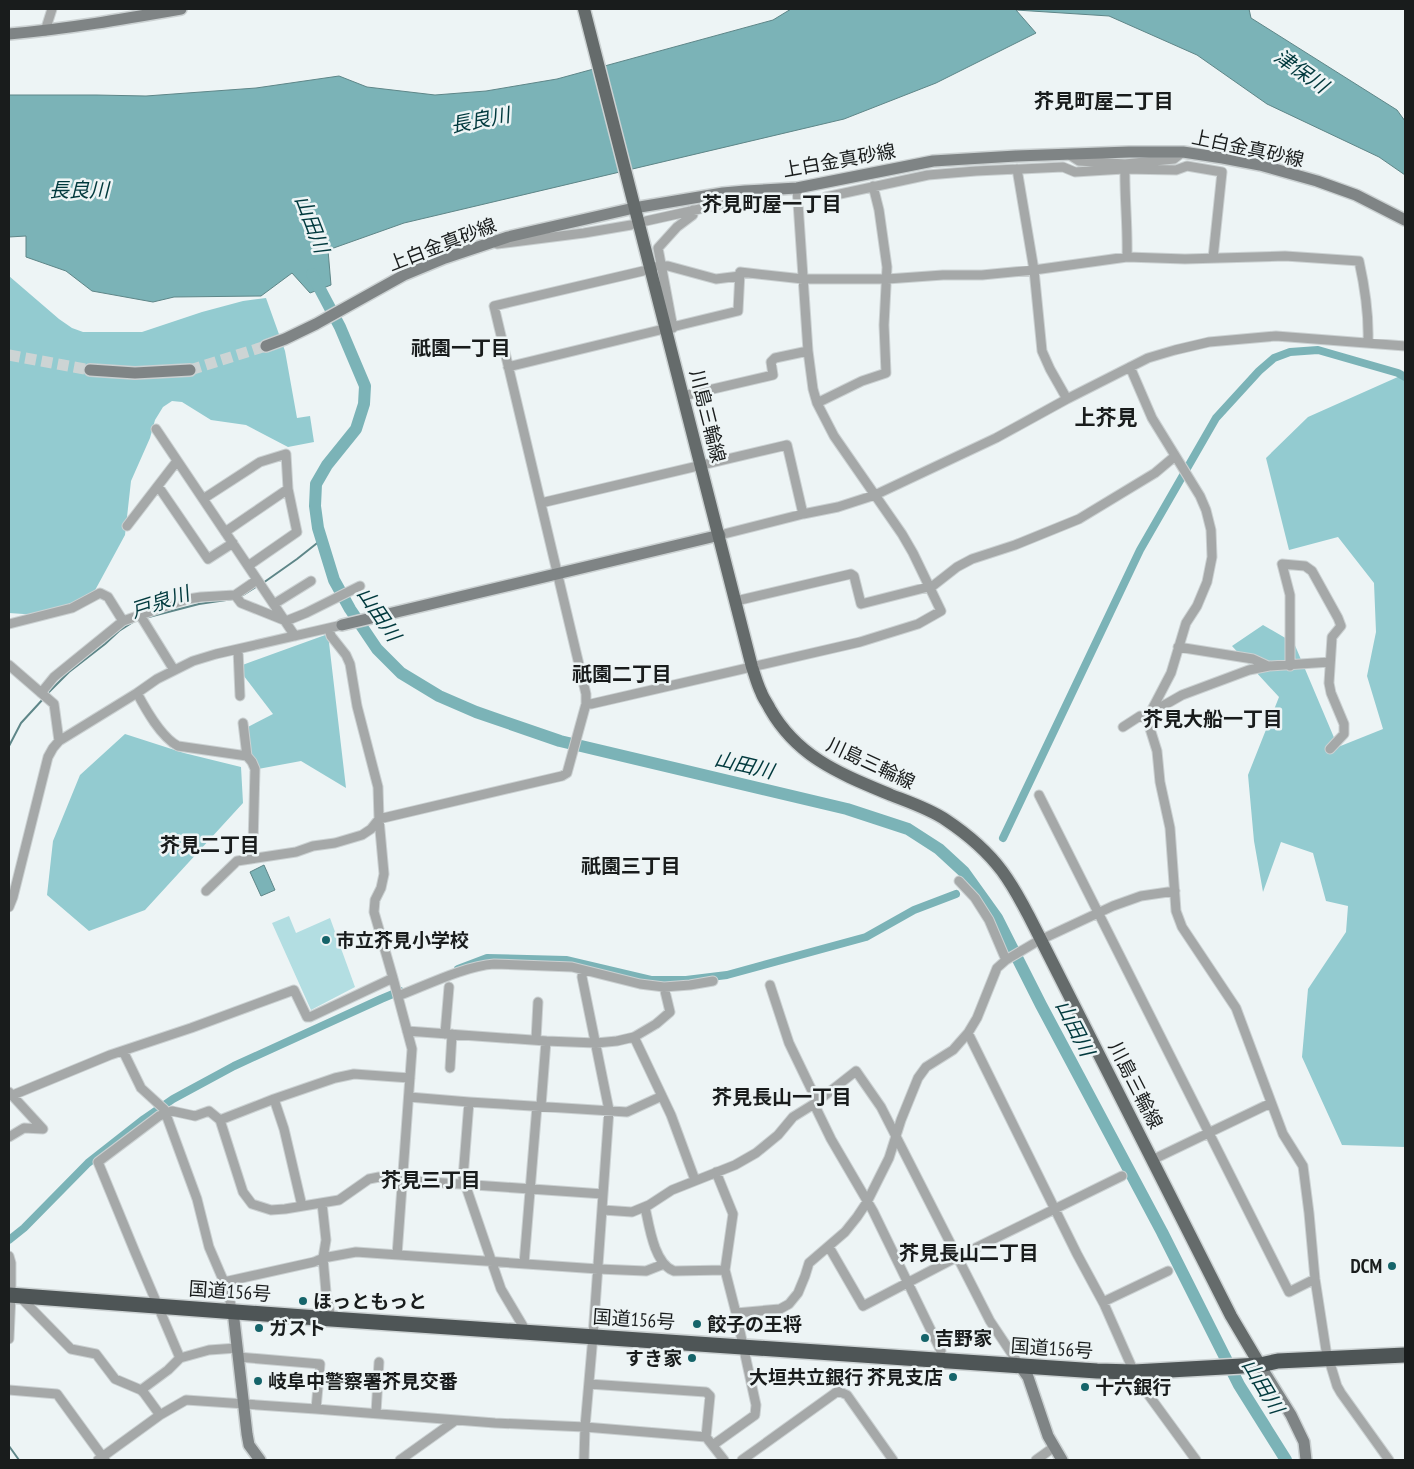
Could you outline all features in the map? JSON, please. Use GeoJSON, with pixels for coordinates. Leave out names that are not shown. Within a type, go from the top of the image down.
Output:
{"type":"FeatureCollection","features":[{"type":"Feature","properties":{"kind":"highway","name":"国道156号"},"geometry":{"type":"LineString","coordinates":[[13,1295],[331,1319],[1020,1366],[1134,1372],[1253,1366],[1278,1361],[1405,1356]]}},
{"type":"Feature","properties":{"kind":"main road"},"geometry":{"type":"LineString","coordinates":[[9,34],[45,31],[181,9]]}},
{"type":"Feature","properties":{"kind":"main road","name":"川島三輪線"},"geometry":{"type":"LineString","coordinates":[[584,9],[630,194],[670,328],[683,396],[720,535],[752,667],[761,693],[777,721],[792,740],[809,754],[849,776],[944,819],[966,835],[1002,870],[1016,893],[1231,1316],[1253,1366]]}},
{"type":"Feature","properties":{"kind":"main road","name":"上白金真砂線"},"geometry":{"type":"LineString","coordinates":[[266,346],[316,324],[404,275],[474,247],[508,237],[634,208],[745,190],[797,188],[933,161],[1068,154],[1183,152],[1260,165],[1317,181],[1356,195],[1405,220]]}},
{"type":"Feature","properties":{"kind":"main road"},"geometry":{"type":"LineString","coordinates":[[90,370],[135,373],[190,370]]}},
{"type":"Feature","properties":{"kind":"main road"},"geometry":{"type":"LineString","coordinates":[[342,625],[720,535]]}},
{"type":"Feature","properties":{"kind":"main road"},"geometry":{"type":"LineString","coordinates":[[233,1311],[249,1445],[260,1460]]}},
{"type":"Feature","properties":{"kind":"main road"},"geometry":{"type":"LineString","coordinates":[[1020,1366],[1028,1377],[1048,1436],[1062,1460]]}},
{"type":"Feature","properties":{"kind":"main road"},"geometry":{"type":"LineString","coordinates":[[1253,1366],[1291,1415],[1304,1442],[1306,1460]]}},
{"type":"Feature","properties":{"kind":"street"},"geometry":{"type":"LineString","coordinates":[[45,31],[52,9]]}},
{"type":"Feature","properties":{"kind":"street"},"geometry":{"type":"LineString","coordinates":[[826,197],[928,175],[1063,167],[1075,172],[1174,159],[1183,152]]}},
{"type":"Feature","properties":{"kind":"street"},"geometry":{"type":"LineString","coordinates":[[1068,154],[1079,160],[1124,167],[1176,170],[1187,166],[1222,172],[1213,258]]}},
{"type":"Feature","properties":{"kind":"street"},"geometry":{"type":"LineString","coordinates":[[1124,167],[1128,257]]}},
{"type":"Feature","properties":{"kind":"street"},"geometry":{"type":"LineString","coordinates":[[1017,169],[1034,270],[1042,351],[1067,399]]}},
{"type":"Feature","properties":{"kind":"street"},"geometry":{"type":"LineString","coordinates":[[817,404],[862,381],[886,373],[884,325],[888,279],[883,234],[873,186]]}},
{"type":"Feature","properties":{"kind":"street"},"geometry":{"type":"LineString","coordinates":[[586,704],[860,642],[918,624],[941,611],[913,552],[834,436],[817,404],[808,351],[797,188]]}},
{"type":"Feature","properties":{"kind":"street"},"geometry":{"type":"LineString","coordinates":[[646,221],[740,200],[745,190]]}},
{"type":"Feature","properties":{"kind":"street"},"geometry":{"type":"LineString","coordinates":[[670,328],[658,248],[677,227],[693,215],[694,210]]}},
{"type":"Feature","properties":{"kind":"street"},"geometry":{"type":"LineString","coordinates":[[474,247],[584,233],[631,224]]}},
{"type":"Feature","properties":{"kind":"street"},"geometry":{"type":"LineString","coordinates":[[508,367],[738,311],[740,272],[803,279],[888,279],[942,275],[982,275],[1128,257],[1185,259],[1285,256],[1359,261],[1366,290],[1369,326],[1368,342]]}},
{"type":"Feature","properties":{"kind":"street"},"geometry":{"type":"LineString","coordinates":[[660,266],[716,279],[740,276]]}},
{"type":"Feature","properties":{"kind":"street"},"geometry":{"type":"LineString","coordinates":[[206,891],[237,861],[296,852],[313,846],[335,843],[362,835],[371,829],[379,819],[562,776],[567,773],[586,704],[586,694],[494,306],[643,271]]}},
{"type":"Feature","properties":{"kind":"street"},"geometry":{"type":"LineString","coordinates":[[720,535],[838,507],[875,495],[996,438],[1148,358],[1175,350],[1209,342],[1276,336],[1405,346]]}},
{"type":"Feature","properties":{"kind":"street"},"geometry":{"type":"LineString","coordinates":[[683,396],[772,375],[771,362],[775,358],[808,351]]}},
{"type":"Feature","properties":{"kind":"street"},"geometry":{"type":"LineString","coordinates":[[1130,367],[1152,418],[1174,457],[1200,496],[1206,510],[1210,530],[1212,557],[1207,582],[1197,606],[1186,623],[1171,672],[1147,719],[1157,751],[1160,782],[1170,828],[1176,910],[1182,927],[1236,1008],[1282,1134],[1303,1166],[1310,1213],[1315,1279],[1328,1360],[1341,1393],[1389,1460]]}},
{"type":"Feature","properties":{"kind":"street"},"geometry":{"type":"LineString","coordinates":[[156,429],[295,636]]}},
{"type":"Feature","properties":{"kind":"street"},"geometry":{"type":"LineString","coordinates":[[541,504],[701,464],[787,445],[803,514]]}},
{"type":"Feature","properties":{"kind":"street"},"geometry":{"type":"LineString","coordinates":[[203,499],[260,462],[286,454],[288,490],[297,532],[248,566]]}},
{"type":"Feature","properties":{"kind":"street"},"geometry":{"type":"LineString","coordinates":[[736,601],[851,574],[854,576],[861,604],[928,587],[934,585],[957,567],[972,560],[1015,545],[1079,518],[1156,473],[1174,457]]}},
{"type":"Feature","properties":{"kind":"street"},"geometry":{"type":"LineString","coordinates":[[127,526],[177,461]]}},
{"type":"Feature","properties":{"kind":"street"},"geometry":{"type":"LineString","coordinates":[[158,486],[208,559],[233,543]]}},
{"type":"Feature","properties":{"kind":"street"},"geometry":{"type":"LineString","coordinates":[[225,532],[288,490]]}},
{"type":"Feature","properties":{"kind":"street"},"geometry":{"type":"LineString","coordinates":[[1290,666],[1290,595],[1282,564],[1305,566],[1312,571],[1341,626],[1332,637],[1328,683],[1344,724],[1344,734],[1330,749]]}},
{"type":"Feature","properties":{"kind":"street"},"geometry":{"type":"LineString","coordinates":[[274,604],[311,581]]}},
{"type":"Feature","properties":{"kind":"street"},"geometry":{"type":"LineString","coordinates":[[237,598],[260,584]]}},
{"type":"Feature","properties":{"kind":"street"},"geometry":{"type":"LineString","coordinates":[[45,696],[54,677],[123,621],[140,615],[194,598],[237,598],[286,621],[358,588]]}},
{"type":"Feature","properties":{"kind":"street"},"geometry":{"type":"LineString","coordinates":[[9,624],[72,608],[100,593],[108,597],[123,621]]}},
{"type":"Feature","properties":{"kind":"street"},"geometry":{"type":"LineString","coordinates":[[140,615],[174,670]]}},
{"type":"Feature","properties":{"kind":"street"},"geometry":{"type":"LineString","coordinates":[[9,907],[14,897],[48,757],[59,741],[157,679],[193,661],[342,625]]}},
{"type":"Feature","properties":{"kind":"street"},"geometry":{"type":"LineString","coordinates":[[329,628],[331,636],[346,655],[350,664],[357,706],[378,787],[384,874],[381,888],[375,900],[374,912],[412,1050],[397,1255]]}},
{"type":"Feature","properties":{"kind":"street"},"geometry":{"type":"LineString","coordinates":[[1178,647],[1253,660],[1269,666]]}},
{"type":"Feature","properties":{"kind":"street"},"geometry":{"type":"LineString","coordinates":[[238,649],[240,696]]}},
{"type":"Feature","properties":{"kind":"street"},"geometry":{"type":"LineString","coordinates":[[1154,706],[1162,707],[1182,695],[1249,670],[1269,666],[1330,662]]}},
{"type":"Feature","properties":{"kind":"street"},"geometry":{"type":"LineString","coordinates":[[9,665],[54,704],[59,741]]}},
{"type":"Feature","properties":{"kind":"street"},"geometry":{"type":"LineString","coordinates":[[137,693],[150,716],[172,742],[178,746],[247,756]]}},
{"type":"Feature","properties":{"kind":"street"},"geometry":{"type":"LineString","coordinates":[[1123,727],[1140,716],[1147,719]]}},
{"type":"Feature","properties":{"kind":"street"},"geometry":{"type":"LineString","coordinates":[[243,723],[247,756],[255,768],[256,786],[253,845],[249,858]]}},
{"type":"Feature","properties":{"kind":"street"},"geometry":{"type":"LineString","coordinates":[[1039,795],[1290,1292],[1315,1279]]}},
{"type":"Feature","properties":{"kind":"street"},"geometry":{"type":"LineString","coordinates":[[959,881],[974,898],[989,920],[1008,958]]}},
{"type":"Feature","properties":{"kind":"street"},"geometry":{"type":"LineString","coordinates":[[736,1313],[780,1309],[789,1304],[798,1293],[809,1263],[845,1232],[867,1202],[888,1158],[918,1078],[926,1067],[953,1050],[968,1033],[977,1018],[997,968],[1008,958],[1040,940],[1098,912],[1141,896],[1175,891]]}},
{"type":"Feature","properties":{"kind":"street"},"geometry":{"type":"LineString","coordinates":[[398,996],[484,965],[494,964],[572,967],[640,984],[664,986],[690,985],[713,981]]}},
{"type":"Feature","properties":{"kind":"street"},"geometry":{"type":"LineString","coordinates":[[583,970],[582,977],[609,1110],[584,1460]]}},
{"type":"Feature","properties":{"kind":"street"},"geometry":{"type":"LineString","coordinates":[[9,1137],[24,1128],[43,1128],[11,1093],[110,1055],[192,1028],[294,990],[307,1017],[310,1017],[393,978]]}},
{"type":"Feature","properties":{"kind":"street"},"geometry":{"type":"LineString","coordinates":[[770,985],[789,1043],[831,1139],[873,1212],[942,1351]]}},
{"type":"Feature","properties":{"kind":"street"},"geometry":{"type":"LineString","coordinates":[[408,1031],[546,1041],[617,1041],[634,1037],[656,1024],[670,1012],[664,986]]}},
{"type":"Feature","properties":{"kind":"street"},"geometry":{"type":"LineString","coordinates":[[449,987],[450,1068]]}},
{"type":"Feature","properties":{"kind":"street"},"geometry":{"type":"LineString","coordinates":[[536,1040],[538,1002]]}},
{"type":"Feature","properties":{"kind":"street"},"geometry":{"type":"LineString","coordinates":[[968,1033],[1056,1208],[1077,1254],[1103,1302],[1134,1372],[1142,1386],[1196,1460]]}},
{"type":"Feature","properties":{"kind":"street"},"geometry":{"type":"LineString","coordinates":[[634,1037],[648,1070],[662,1096],[695,1180]]}},
{"type":"Feature","properties":{"kind":"street"},"geometry":{"type":"LineString","coordinates":[[524,1264],[546,1041]]}},
{"type":"Feature","properties":{"kind":"street"},"geometry":{"type":"LineString","coordinates":[[123,1051],[141,1088],[163,1109],[197,1200],[209,1247],[224,1282],[233,1311]]}},
{"type":"Feature","properties":{"kind":"street"},"geometry":{"type":"LineString","coordinates":[[603,1210],[632,1212],[645,1207],[672,1190],[735,1165],[756,1153],[778,1135],[793,1117],[856,1071],[881,1107],[990,1321],[1020,1366]]}},
{"type":"Feature","properties":{"kind":"street"},"geometry":{"type":"LineString","coordinates":[[220,1120],[335,1078],[354,1074],[410,1078]]}},
{"type":"Feature","properties":{"kind":"street"},"geometry":{"type":"LineString","coordinates":[[409,1097],[627,1112],[662,1096]]}},
{"type":"Feature","properties":{"kind":"street"},"geometry":{"type":"LineString","coordinates":[[274,1099],[284,1129],[302,1206]]}},
{"type":"Feature","properties":{"kind":"street"},"geometry":{"type":"LineString","coordinates":[[468,1102],[463,1178],[501,1290],[523,1326],[524,1331]]}},
{"type":"Feature","properties":{"kind":"street"},"geometry":{"type":"LineString","coordinates":[[1152,1160],[1271,1103]]}},
{"type":"Feature","properties":{"kind":"street"},"geometry":{"type":"LineString","coordinates":[[163,1109],[195,1116],[210,1111],[220,1120],[243,1192],[252,1204],[270,1210],[339,1200],[369,1179],[379,1177],[603,1194]]}},
{"type":"Feature","properties":{"kind":"street"},"geometry":{"type":"LineString","coordinates":[[163,1109],[159,1116],[98,1162],[134,1252],[180,1358]]}},
{"type":"Feature","properties":{"kind":"street"},"geometry":{"type":"LineString","coordinates":[[713,1445],[755,1416],[756,1405],[725,1270],[733,1214],[716,1172]]}},
{"type":"Feature","properties":{"kind":"street"},"geometry":{"type":"LineString","coordinates":[[829,1246],[863,1306],[1122,1176]]}},
{"type":"Feature","properties":{"kind":"street"},"geometry":{"type":"LineString","coordinates":[[322,1203],[326,1240],[323,1258],[331,1319]]}},
{"type":"Feature","properties":{"kind":"street"},"geometry":{"type":"LineString","coordinates":[[645,1207],[657,1252],[669,1269],[674,1271],[725,1270]]}},
{"type":"Feature","properties":{"kind":"street"},"geometry":{"type":"LineString","coordinates":[[224,1282],[356,1252],[646,1271],[664,1264]]}},
{"type":"Feature","properties":{"kind":"street"},"geometry":{"type":"LineString","coordinates":[[9,1256],[13,1295],[9,1339]]}},
{"type":"Feature","properties":{"kind":"street"},"geometry":{"type":"LineString","coordinates":[[1103,1302],[1168,1271]]}},
{"type":"Feature","properties":{"kind":"street"},"geometry":{"type":"LineString","coordinates":[[13,1295],[71,1349],[96,1354],[115,1379],[141,1390],[160,1416]]}},
{"type":"Feature","properties":{"kind":"street"},"geometry":{"type":"LineString","coordinates":[[141,1390],[168,1370],[180,1358],[209,1350],[237,1352],[320,1364],[316,1409]]}},
{"type":"Feature","properties":{"kind":"street"},"geometry":{"type":"LineString","coordinates":[[376,1414],[379,1362]]}},
{"type":"Feature","properties":{"kind":"street"},"geometry":{"type":"LineString","coordinates":[[589,1384],[706,1392],[710,1396],[706,1437]]}},
{"type":"Feature","properties":{"kind":"street"},"geometry":{"type":"LineString","coordinates":[[9,1390],[57,1394],[102,1459],[160,1416],[186,1400],[706,1437],[724,1460]]}},
{"type":"Feature","properties":{"kind":"street"},"geometry":{"type":"LineString","coordinates":[[742,1460],[838,1392],[847,1396],[893,1460]]}},
{"type":"Feature","properties":{"kind":"street"},"geometry":{"type":"LineString","coordinates":[[400,1460],[456,1420]]}},
{"type":"Feature","properties":{"kind":"street"},"geometry":{"type":"LineString","coordinates":[[1036,1460],[1054,1447]]}},
{"type":"Feature","properties":{"kind":"shaded area"},"geometry":{"type":"Polygon","coordinates":[[[9,276],[59,319],[72,328],[83,332],[142,332],[202,312],[243,301],[266,298],[285,351],[297,418],[310,416],[314,442],[288,447],[246,425],[211,420],[182,402],[172,401],[163,407],[155,420],[150,438],[131,481],[125,535],[93,594],[72,609],[38,615],[9,613],[9,276]]]}},
{"type":"Feature","properties":{"kind":"shaded area"},"geometry":{"type":"Polygon","coordinates":[[[1400,376],[1405,380],[1405,1147],[1342,1145],[1302,1057],[1308,989],[1346,932],[1348,906],[1326,901],[1313,853],[1281,842],[1263,892],[1254,841],[1248,775],[1279,697],[1232,646],[1263,625],[1294,643],[1338,747],[1383,729],[1367,676],[1376,632],[1374,583],[1338,537],[1289,550],[1266,458],[1308,417],[1400,376]]]}},
{"type":"Feature","properties":{"kind":"shaded area"},"geometry":{"type":"Polygon","coordinates":[[[328,634],[346,788],[301,761],[253,770],[246,728],[273,714],[237,667],[328,634]]]}},
{"type":"Feature","properties":{"kind":"shaded area"},"geometry":{"type":"Polygon","coordinates":[[[125,734],[184,753],[241,767],[243,803],[145,910],[89,931],[47,895],[53,841],[80,775],[125,734]]]}},
{"type":"Feature","properties":{"kind":"shaded area"},"geometry":{"type":"Polygon","coordinates":[[[289,916],[296,933],[330,918],[355,987],[311,1010],[272,923],[289,916]]]}},
{"type":"Feature","properties":{"kind":"water"},"geometry":{"type":"Polygon","coordinates":[[[791,9],[1249,9],[1251,18],[1397,110],[1405,121],[1405,175],[1379,157],[1267,104],[1197,55],[1109,16],[1016,10],[1036,33],[936,83],[844,119],[404,223],[328,250],[331,285],[310,293],[292,273],[261,296],[174,297],[153,302],[92,291],[66,271],[26,257],[26,236],[9,237],[9,95],[146,96],[256,88],[339,76],[367,87],[435,95],[486,91],[557,79],[773,20],[791,9]]]}},
{"type":"Feature","properties":{"kind":"water"},"geometry":{"type":"Polygon","coordinates":[[[264,865],[275,890],[261,896],[250,872],[264,865]]]}},
{"type":"Feature","properties":{"kind":"waterway","name":"山田川"},"geometry":{"type":"LineString","coordinates":[[312,274],[340,327],[365,386],[364,404],[356,429],[327,465],[316,484],[315,506],[318,528],[334,580],[350,609],[377,649],[401,673],[439,696],[476,712],[560,741],[847,809],[908,829],[939,849],[964,872],[997,918],[1041,1005],[1162,1232],[1239,1385],[1286,1460]]}},
{"type":"Feature","properties":{"kind":"waterway"},"geometry":{"type":"LineString","coordinates":[[1003,838],[1140,550],[1216,418],[1259,371],[1274,358],[1290,352],[1318,350],[1398,373],[1405,377]]}},
{"type":"Feature","properties":{"kind":"waterway","name":"戸泉川"},"geometry":{"type":"LineString","coordinates":[[263,583],[321,540]]}},
{"type":"Feature","properties":{"kind":"waterway","name":"戸泉川"},"geometry":{"type":"LineString","coordinates":[[240,597],[259,585]]}},
{"type":"Feature","properties":{"kind":"waterway","name":"戸泉川"},"geometry":{"type":"LineString","coordinates":[[145,618],[199,604],[233,599]]}},
{"type":"Feature","properties":{"kind":"waterway","name":"戸泉川"},"geometry":{"type":"LineString","coordinates":[[47,694],[69,672],[119,631],[133,622]]}},
{"type":"Feature","properties":{"kind":"waterway","name":"戸泉川"},"geometry":{"type":"LineString","coordinates":[[9,746],[21,723],[44,698]]}},
{"type":"Feature","properties":{"kind":"waterway"},"geometry":{"type":"LineString","coordinates":[[458,969],[487,958],[566,960],[651,980],[686,980],[727,975],[866,937],[914,910],[956,894]]}},
{"type":"Feature","properties":{"kind":"waterway"},"geometry":{"type":"LineString","coordinates":[[9,1240],[24,1228],[88,1163],[173,1099],[234,1066],[400,991]]}},
{"type":"Feature","properties":{"kind":"waterway","name":"戸泉川"},"geometry":{"type":"LineString","coordinates":[[9,1446],[19,1460]]}},
{"type":"Feature","properties":{"kind":"tunnel"},"geometry":{"type":"LineString","coordinates":[[190,370],[266,346]]}},
{"type":"Feature","properties":{"kind":"tunnel"},"geometry":{"type":"LineString","coordinates":[[9,355],[90,370]]}},
{"type":"Feature","properties":{"kind":"place","name":"市立芥見小学校"},"geometry":{"type":"Point","coordinates":[326,940]}},
{"type":"Feature","properties":{"kind":"place","name":"DCM"},"geometry":{"type":"Point","coordinates":[1392,1266]}},
{"type":"Feature","properties":{"kind":"place","name":"ほっともっと"},"geometry":{"type":"Point","coordinates":[303,1301]}},
{"type":"Feature","properties":{"kind":"place","name":"餃子の王将"},"geometry":{"type":"Point","coordinates":[697,1324]}},
{"type":"Feature","properties":{"kind":"place","name":"ガスト"},"geometry":{"type":"Point","coordinates":[259,1328]}},
{"type":"Feature","properties":{"kind":"place","name":"吉野家"},"geometry":{"type":"Point","coordinates":[925,1338]}},
{"type":"Feature","properties":{"kind":"place","name":"すき家"},"geometry":{"type":"Point","coordinates":[692,1358]}},
{"type":"Feature","properties":{"kind":"place","name":"大垣共立銀行 芥見支店"},"geometry":{"type":"Point","coordinates":[953,1377]}},
{"type":"Feature","properties":{"kind":"place","name":"岐阜中警察署芥見交番"},"geometry":{"type":"Point","coordinates":[258,1381]}},
{"type":"Feature","properties":{"kind":"place","name":"十六銀行"},"geometry":{"type":"Point","coordinates":[1085,1387]}},
{"type":"Feature","properties":{"kind":"district","name":"芥見町屋二丁目"},"geometry":{"type":"Point","coordinates":[1104,101]}},
{"type":"Feature","properties":{"kind":"district","name":"芥見町屋一丁目"},"geometry":{"type":"Point","coordinates":[772,204]}},
{"type":"Feature","properties":{"kind":"district","name":"祇園一丁目"},"geometry":{"type":"Point","coordinates":[461,348]}},
{"type":"Feature","properties":{"kind":"district","name":"上芥見"},"geometry":{"type":"Point","coordinates":[1106,418]}},
{"type":"Feature","properties":{"kind":"district","name":"祇園二丁目"},"geometry":{"type":"Point","coordinates":[622,674]}},
{"type":"Feature","properties":{"kind":"district","name":"芥見大船一丁目"},"geometry":{"type":"Point","coordinates":[1213,719]}},
{"type":"Feature","properties":{"kind":"district","name":"芥見二丁目"},"geometry":{"type":"Point","coordinates":[210,845]}},
{"type":"Feature","properties":{"kind":"district","name":"祇園三丁目"},"geometry":{"type":"Point","coordinates":[631,866]}},
{"type":"Feature","properties":{"kind":"district","name":"芥見長山一丁目"},"geometry":{"type":"Point","coordinates":[782,1097]}},
{"type":"Feature","properties":{"kind":"district","name":"芥見三丁目"},"geometry":{"type":"Point","coordinates":[431,1180]}},
{"type":"Feature","properties":{"kind":"district","name":"芥見長山二丁目"},"geometry":{"type":"Point","coordinates":[969,1253]}},
{"type":"Feature","properties":{"kind":"water label","name":"津保川"},"geometry":{"type":"Point","coordinates":[1301,71]}},
{"type":"Feature","properties":{"kind":"water label","name":"長良川"},"geometry":{"type":"Point","coordinates":[480,120]}},
{"type":"Feature","properties":{"kind":"water label","name":"長良川"},"geometry":{"type":"Point","coordinates":[79,190]}}]}
